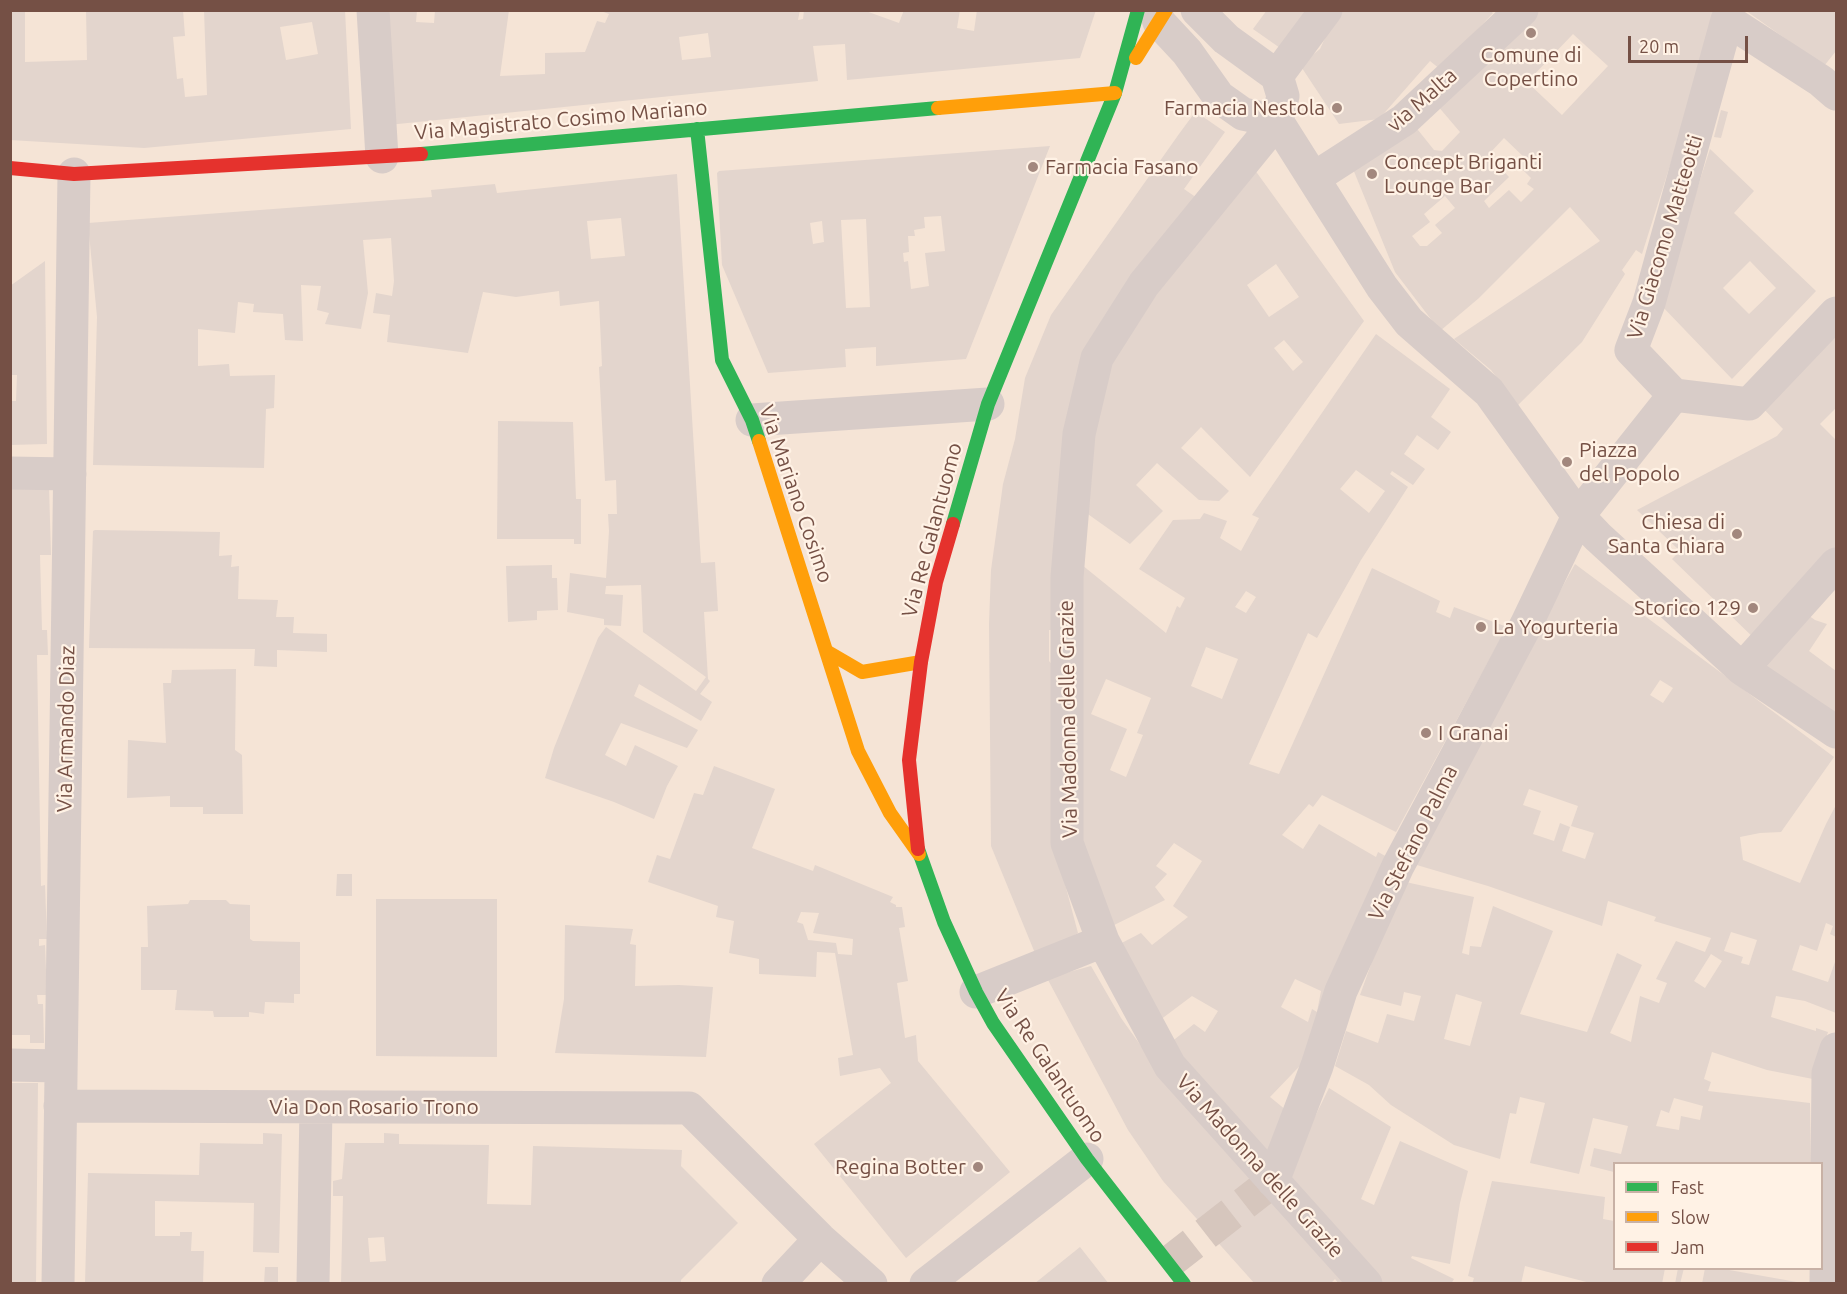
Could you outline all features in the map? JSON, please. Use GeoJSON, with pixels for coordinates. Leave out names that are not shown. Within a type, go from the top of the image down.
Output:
{"type":"FeatureCollection","features":[{"type":"Feature","properties":{"kind":"street"},"geometry":{"type":"LineString","coordinates":[[373,10],[381,157]]}},
{"type":"Feature","properties":{"kind":"street"},"geometry":{"type":"LineString","coordinates":[[1197,10],[1226,39],[1277,76],[1283,96],[1277,121]]}},
{"type":"Feature","properties":{"kind":"street"},"geometry":{"type":"LineString","coordinates":[[1277,76],[1326,10]]}},
{"type":"Feature","properties":{"kind":"street","name":"via Malta"},"geometry":{"type":"LineString","coordinates":[[1314,178],[1404,120],[1522,10]]}},
{"type":"Feature","properties":{"kind":"street"},"geometry":{"type":"LineString","coordinates":[[1114,93],[1154,13]]}},
{"type":"Feature","properties":{"kind":"street"},"geometry":{"type":"LineString","coordinates":[[1114,93],[1154,13]]}},
{"type":"Feature","properties":{"kind":"street"},"geometry":{"type":"LineString","coordinates":[[1154,13],[1187,52],[1219,97],[1243,114],[1277,121],[1382,287],[1409,322],[1489,392],[1578,516],[1742,669],[1836,732]]}},
{"type":"Feature","properties":{"kind":"street","name":"Via Giacomo Matteotti"},"geometry":{"type":"LineString","coordinates":[[1674,395],[1631,350],[1650,303],[1727,20],[1832,82]]}},
{"type":"Feature","properties":{"kind":"street","name":"Via Magistrato Cosimo Mariano"},"geometry":{"type":"LineString","coordinates":[[10,168],[74,174],[381,157],[1114,93]]}},
{"type":"Feature","properties":{"kind":"street","name":"Via Re Galantuomo"},"geometry":{"type":"LineString","coordinates":[[1114,93],[988,404],[936,582],[921,662],[909,760],[919,854],[944,922],[976,992],[993,1023],[1087,1159],[1184,1284]]}},
{"type":"Feature","properties":{"kind":"street","name":"Via Madonna delle Grazie"},"geometry":{"type":"LineString","coordinates":[[1277,121],[1144,284],[1097,358],[1079,434],[1067,577],[1067,843],[1103,941],[1170,1066],[1365,1284]]}},
{"type":"Feature","properties":{"kind":"street","name":"Via Mariano Cosimo"},"geometry":{"type":"LineString","coordinates":[[697,129],[722,360],[752,420],[858,751],[890,813],[919,854]]}},
{"type":"Feature","properties":{"kind":"street","name":"Via Armando Diaz"},"geometry":{"type":"LineString","coordinates":[[58,1284],[74,174]]}},
{"type":"Feature","properties":{"kind":"street"},"geometry":{"type":"LineString","coordinates":[[1578,516],[1674,395],[1749,404],[1836,313]]}},
{"type":"Feature","properties":{"kind":"street"},"geometry":{"type":"LineString","coordinates":[[752,420],[988,404]]}},
{"type":"Feature","properties":{"kind":"street"},"geometry":{"type":"LineString","coordinates":[[10,473],[69,474]]}},
{"type":"Feature","properties":{"kind":"street","name":"Via Stefano Palma"},"geometry":{"type":"LineString","coordinates":[[1273,1180],[1317,1066],[1341,991],[1398,866],[1526,625],[1578,516]]}},
{"type":"Feature","properties":{"kind":"street"},"geometry":{"type":"LineString","coordinates":[[1742,669],[1836,564]]}},
{"type":"Feature","properties":{"kind":"street"},"geometry":{"type":"LineString","coordinates":[[826,651],[862,672],[921,662]]}},
{"type":"Feature","properties":{"kind":"street"},"geometry":{"type":"LineString","coordinates":[[976,992],[1103,941]]}},
{"type":"Feature","properties":{"kind":"street"},"geometry":{"type":"LineString","coordinates":[[1826,1284],[1828,1073],[1836,1049]]}},
{"type":"Feature","properties":{"kind":"street"},"geometry":{"type":"LineString","coordinates":[[10,1065],[61,1065]]}},
{"type":"Feature","properties":{"kind":"street","name":"Via Don Rosario Trono"},"geometry":{"type":"LineString","coordinates":[[60,1106],[688,1108],[820,1239]]}},
{"type":"Feature","properties":{"kind":"street"},"geometry":{"type":"LineString","coordinates":[[313,1284],[316,1107]]}},
{"type":"Feature","properties":{"kind":"street"},"geometry":{"type":"LineString","coordinates":[[926,1284],[1087,1159]]}},
{"type":"Feature","properties":{"kind":"street"},"geometry":{"type":"LineString","coordinates":[[778,1284],[820,1239],[871,1284]]}},
{"type":"Feature","properties":{"kind":"shaded area"},"geometry":{"type":"Polygon","coordinates":[[[10,11],[1836,11],[1836,1283],[11,1283],[10,11]]]}},
{"type":"Feature","properties":{"kind":"building"},"geometry":{"type":"Polygon","coordinates":[[[10,10],[25,10],[25,62],[87,60],[86,10],[183,10],[185,36],[173,37],[177,79],[183,78],[185,97],[207,95],[204,10],[345,10],[351,129],[144,148],[10,140],[10,10]],[[312,22],[280,27],[286,60],[318,54],[312,22]]]}},
{"type":"Feature","properties":{"kind":"building"},"geometry":{"type":"Polygon","coordinates":[[[383,10],[417,10],[416,22],[434,23],[435,10],[509,10],[500,76],[545,74],[545,53],[585,52],[597,21],[605,23],[609,14],[598,10],[800,10],[798,20],[803,19],[804,10],[863,10],[899,23],[904,10],[960,10],[957,28],[974,31],[977,10],[1096,10],[1080,58],[847,80],[845,44],[813,46],[818,81],[388,125],[383,10]],[[708,33],[679,37],[682,60],[711,57],[708,33]]]}},
{"type":"Feature","properties":{"kind":"building"},"geometry":{"type":"Polygon","coordinates":[[[1267,10],[1313,10],[1283,50],[1253,29],[1267,10]]]}},
{"type":"Feature","properties":{"kind":"building"},"geometry":{"type":"Polygon","coordinates":[[[1338,10],[1489,10],[1493,13],[1440,69],[1430,61],[1379,119],[1339,124],[1300,65],[1320,49],[1338,10]]]}},
{"type":"Feature","properties":{"kind":"building"},"geometry":{"type":"Polygon","coordinates":[[[1540,10],[1719,10],[1642,254],[1636,250],[1622,270],[1625,274],[1582,342],[1518,405],[1491,370],[1454,339],[1600,241],[1570,207],[1479,298],[1440,331],[1395,272],[1353,169],[1414,125],[1434,150],[1442,151],[1460,132],[1437,105],[1540,10]],[[1573,34],[1527,82],[1562,115],[1608,66],[1573,34]],[[1504,138],[1488,155],[1509,177],[1484,201],[1489,208],[1509,190],[1521,202],[1534,189],[1527,184],[1531,178],[1519,166],[1526,159],[1504,138]],[[1445,196],[1424,214],[1430,222],[1412,236],[1420,246],[1427,246],[1442,233],[1435,225],[1455,208],[1445,196]]]}},
{"type":"Feature","properties":{"kind":"building"},"geometry":{"type":"Polygon","coordinates":[[[1745,10],[1836,10],[1836,51],[1824,66],[1745,10]]]}},
{"type":"Feature","properties":{"kind":"building"},"geometry":{"type":"Polygon","coordinates":[[[1721,110],[1728,112],[1721,138],[1714,137],[1721,110]]]}},
{"type":"Feature","properties":{"kind":"building"},"geometry":{"type":"Polygon","coordinates":[[[1199,114],[1225,132],[1184,189],[1197,198],[1116,312],[1053,630],[1049,630],[1049,661],[1054,667],[1053,839],[1078,933],[1037,958],[991,846],[989,624],[991,570],[1003,484],[1015,439],[1025,378],[1051,315],[1179,134],[1193,115],[1196,118],[1199,114]]]}},
{"type":"Feature","properties":{"kind":"building"},"geometry":{"type":"Polygon","coordinates":[[[1050,146],[966,359],[876,366],[876,347],[845,349],[846,367],[768,373],[722,265],[717,173],[719,171],[1050,146]],[[941,216],[924,217],[925,228],[914,230],[915,236],[908,236],[909,252],[903,253],[904,262],[908,261],[911,289],[929,286],[925,253],[945,251],[941,216]],[[866,219],[841,220],[846,308],[870,307],[866,219]],[[822,221],[810,223],[813,244],[824,242],[822,221]]]}},
{"type":"Feature","properties":{"kind":"building"},"geometry":{"type":"Polygon","coordinates":[[[1710,149],[1754,191],[1734,213],[1816,291],[1732,379],[1660,304],[1710,149]],[[1750,261],[1723,288],[1749,314],[1776,288],[1750,261]]]}},
{"type":"Feature","properties":{"kind":"building"},"geometry":{"type":"Polygon","coordinates":[[[1252,166],[1364,321],[1250,477],[1201,427],[1181,448],[1229,491],[1219,501],[1199,500],[1157,463],[1136,485],[1163,511],[1130,544],[1078,507],[1113,350],[1252,166]],[[1276,264],[1247,285],[1269,317],[1299,297],[1276,264]],[[1284,340],[1274,348],[1293,371],[1303,362],[1284,340]]]}},
{"type":"Feature","properties":{"kind":"building"},"geometry":{"type":"Polygon","coordinates":[[[677,174],[701,563],[715,562],[718,611],[704,612],[708,679],[710,681],[700,694],[712,702],[701,721],[639,684],[634,696],[698,730],[687,748],[621,723],[605,755],[626,766],[635,745],[678,766],[654,819],[614,802],[545,778],[554,748],[598,638],[606,627],[696,691],[706,677],[643,632],[641,585],[606,586],[605,594],[623,595],[621,626],[604,625],[604,619],[567,612],[570,573],[606,578],[608,514],[617,514],[616,480],[605,481],[599,367],[602,366],[599,301],[560,306],[559,291],[516,297],[483,292],[468,353],[387,342],[390,315],[373,313],[376,293],[392,296],[394,281],[391,238],[363,240],[368,293],[361,329],[325,324],[329,313],[317,310],[321,286],[301,285],[303,341],[285,340],[283,314],[253,312],[254,304],[238,302],[235,333],[198,329],[198,366],[229,364],[230,376],[275,375],[274,408],[266,409],[264,468],[93,465],[97,317],[88,223],[432,197],[431,190],[495,184],[497,193],[677,174]],[[621,218],[587,221],[591,259],[625,256],[621,218]]]}},
{"type":"Feature","properties":{"kind":"building"},"geometry":{"type":"Polygon","coordinates":[[[45,261],[47,444],[10,445],[10,401],[16,401],[17,375],[10,375],[10,286],[45,261]]]}},
{"type":"Feature","properties":{"kind":"building"},"geometry":{"type":"Polygon","coordinates":[[[1836,327],[1836,408],[1820,424],[1836,440],[1836,549],[1756,640],[1672,559],[1680,551],[1637,510],[1777,436],[1783,429],[1760,405],[1836,327]]]}},
{"type":"Feature","properties":{"kind":"building"},"geometry":{"type":"Polygon","coordinates":[[[1376,334],[1450,389],[1431,417],[1451,432],[1438,450],[1417,435],[1404,454],[1425,469],[1413,485],[1392,471],[1390,474],[1408,487],[1361,560],[1317,638],[1308,633],[1249,764],[1279,774],[1372,568],[1440,601],[1436,612],[1450,618],[1454,607],[1507,627],[1396,832],[1322,795],[1313,807],[1309,804],[1282,835],[1303,849],[1319,824],[1376,857],[1378,852],[1391,859],[1317,1048],[1270,1097],[1292,1115],[1263,1159],[1170,1043],[1194,1024],[1205,1032],[1218,1011],[1192,996],[1156,1023],[1112,948],[1141,933],[1152,945],[1188,917],[1173,906],[1202,861],[1174,843],[1156,866],[1167,874],[1155,887],[1165,900],[1106,929],[1074,837],[1082,565],[1166,633],[1177,606],[1180,608],[1185,598],[1139,569],[1173,520],[1200,519],[1204,513],[1227,521],[1220,538],[1241,551],[1259,518],[1252,515],[1376,334]],[[1356,470],[1340,489],[1369,513],[1385,491],[1356,470]],[[1246,591],[1235,607],[1246,613],[1256,597],[1246,591]],[[1206,647],[1191,686],[1222,699],[1238,659],[1206,647]],[[1106,679],[1091,714],[1127,729],[1110,770],[1126,777],[1143,735],[1137,733],[1151,698],[1106,679]],[[1295,979],[1281,1007],[1308,1022],[1312,1009],[1317,1012],[1321,991],[1295,979]]]}},
{"type":"Feature","properties":{"kind":"building"},"geometry":{"type":"Polygon","coordinates":[[[498,421],[573,422],[576,499],[581,499],[581,544],[574,544],[574,539],[497,539],[498,421]]]}},
{"type":"Feature","properties":{"kind":"building"},"geometry":{"type":"Polygon","coordinates":[[[49,486],[51,555],[40,555],[42,630],[47,630],[48,655],[37,655],[41,886],[45,885],[47,939],[39,939],[39,946],[45,945],[47,995],[37,995],[38,1004],[43,1004],[44,1043],[30,1043],[30,1035],[10,1035],[10,487],[49,486]]]}},
{"type":"Feature","properties":{"kind":"building"},"geometry":{"type":"Polygon","coordinates":[[[93,531],[220,532],[219,556],[232,555],[231,567],[239,566],[238,599],[278,600],[276,617],[294,617],[293,633],[327,634],[327,652],[277,650],[277,667],[254,666],[255,649],[89,648],[93,531]]]}},
{"type":"Feature","properties":{"kind":"building"},"geometry":{"type":"Polygon","coordinates":[[[1575,564],[1834,757],[1781,832],[1740,837],[1743,860],[1800,883],[1836,805],[1836,937],[1830,934],[1833,926],[1826,923],[1817,951],[1800,945],[1792,970],[1828,982],[1836,959],[1836,1013],[1805,1001],[1776,996],[1771,1017],[1816,1031],[1816,1028],[1828,1032],[1813,1079],[1767,1070],[1712,1052],[1704,1079],[1711,1082],[1708,1091],[1810,1103],[1811,1162],[1613,1162],[1613,1172],[1590,1166],[1594,1148],[1621,1154],[1628,1126],[1593,1118],[1579,1174],[1530,1163],[1545,1103],[1520,1097],[1516,1114],[1510,1113],[1500,1159],[1454,1145],[1391,1105],[1369,1085],[1335,1066],[1346,1031],[1378,1043],[1387,1014],[1414,1021],[1421,996],[1404,992],[1401,1006],[1360,995],[1401,881],[1474,897],[1462,953],[1469,955],[1470,946],[1481,947],[1493,906],[1553,931],[1520,1014],[1587,1032],[1617,953],[1642,965],[1610,1033],[1631,1042],[1640,996],[1659,1003],[1667,983],[1656,979],[1676,941],[1705,952],[1711,938],[1654,921],[1656,917],[1608,901],[1602,926],[1488,886],[1410,863],[1575,564]],[[1660,680],[1650,695],[1663,703],[1673,688],[1660,680]],[[1529,789],[1523,805],[1541,811],[1533,834],[1554,841],[1560,823],[1570,827],[1562,851],[1585,859],[1594,833],[1571,826],[1578,806],[1529,789]],[[1731,932],[1724,951],[1743,957],[1741,963],[1749,965],[1757,940],[1731,932]],[[1711,954],[1694,981],[1705,988],[1722,961],[1711,954]],[[1456,994],[1444,1039],[1470,1046],[1482,1002],[1456,994]],[[1674,1098],[1669,1113],[1661,1110],[1656,1126],[1679,1130],[1681,1116],[1700,1120],[1703,1106],[1674,1098]]]}},
{"type":"Feature","properties":{"kind":"building"},"geometry":{"type":"Polygon","coordinates":[[[552,565],[552,578],[557,578],[558,610],[537,611],[537,620],[508,622],[506,566],[552,565]]]}},
{"type":"Feature","properties":{"kind":"building"},"geometry":{"type":"Polygon","coordinates":[[[1802,611],[1815,620],[1827,624],[1809,651],[1836,671],[1836,719],[1763,668],[1802,611]]]}},
{"type":"Feature","properties":{"kind":"building"},"geometry":{"type":"Polygon","coordinates":[[[236,669],[235,750],[242,755],[243,814],[203,814],[203,807],[170,807],[170,796],[127,798],[128,740],[166,743],[163,683],[171,683],[172,670],[236,669]]]}},
{"type":"Feature","properties":{"kind":"building"},"geometry":{"type":"Polygon","coordinates":[[[714,766],[775,789],[752,848],[813,871],[815,865],[893,897],[890,902],[896,907],[902,907],[905,927],[899,928],[908,981],[897,983],[905,1038],[916,1035],[918,1061],[1010,1172],[906,1258],[814,1144],[891,1083],[880,1068],[840,1076],[838,1058],[853,1055],[835,953],[817,952],[816,977],[759,974],[759,959],[729,953],[734,921],[716,917],[718,906],[648,882],[657,855],[670,859],[694,793],[703,795],[714,766]],[[801,912],[797,922],[803,924],[808,940],[836,943],[838,954],[852,955],[853,939],[813,933],[819,913],[801,912]]]}},
{"type":"Feature","properties":{"kind":"building"},"geometry":{"type":"Polygon","coordinates":[[[337,874],[352,874],[352,896],[336,896],[337,874]]]}},
{"type":"Feature","properties":{"kind":"building"},"geometry":{"type":"Polygon","coordinates":[[[376,899],[497,899],[497,1057],[376,1056],[376,899]]]}},
{"type":"Feature","properties":{"kind":"building"},"geometry":{"type":"Polygon","coordinates":[[[190,900],[226,900],[230,904],[250,905],[250,939],[253,941],[300,942],[300,994],[294,994],[294,1003],[265,1002],[264,1014],[249,1012],[249,1017],[214,1017],[213,1011],[175,1010],[177,990],[141,990],[141,947],[148,947],[147,906],[188,904],[190,900]]]}},
{"type":"Feature","properties":{"kind":"building"},"geometry":{"type":"Polygon","coordinates":[[[565,925],[633,929],[630,944],[636,945],[635,986],[713,987],[706,1057],[555,1053],[564,999],[565,925]]]}},
{"type":"Feature","properties":{"kind":"building"},"geometry":{"type":"Polygon","coordinates":[[[1091,966],[1121,1018],[1176,1095],[1347,1284],[1339,1284],[1335,1279],[1330,1284],[1255,1284],[1163,1181],[1128,1130],[1047,978],[1091,966]]]}},
{"type":"Feature","properties":{"kind":"building"},"geometry":{"type":"Polygon","coordinates":[[[10,1083],[38,1083],[36,1284],[10,1284],[10,1083]]]}},
{"type":"Feature","properties":{"kind":"building"},"geometry":{"type":"Polygon","coordinates":[[[1329,1088],[1391,1127],[1361,1199],[1374,1205],[1400,1141],[1468,1171],[1450,1264],[1412,1256],[1411,1258],[1454,1279],[1451,1284],[1378,1284],[1285,1178],[1329,1088]]]}},
{"type":"Feature","properties":{"kind":"building"},"geometry":{"type":"Polygon","coordinates":[[[263,1133],[282,1134],[279,1253],[253,1252],[254,1203],[155,1201],[155,1236],[180,1236],[180,1232],[192,1232],[191,1251],[204,1251],[203,1284],[85,1284],[88,1173],[199,1175],[200,1143],[263,1144],[263,1133]]]}},
{"type":"Feature","properties":{"kind":"building"},"geometry":{"type":"Polygon","coordinates":[[[384,1133],[399,1134],[399,1144],[489,1145],[487,1204],[531,1205],[533,1146],[682,1150],[681,1166],[738,1223],[681,1280],[681,1284],[341,1284],[343,1196],[333,1196],[333,1181],[342,1179],[345,1143],[384,1143],[384,1133]],[[384,1237],[368,1238],[370,1262],[386,1261],[384,1237]]]}},
{"type":"Feature","properties":{"kind":"building"},"geometry":{"type":"Polygon","coordinates":[[[1492,1181],[1605,1197],[1603,1219],[1613,1221],[1613,1270],[1665,1270],[1662,1284],[1594,1284],[1525,1266],[1521,1284],[1472,1284],[1474,1278],[1468,1276],[1492,1181]]]}},
{"type":"Feature","properties":{"kind":"building"},"geometry":{"type":"Polygon","coordinates":[[[1080,1247],[1109,1284],[1034,1284],[1080,1247]]]}},
{"type":"Feature","properties":{"kind":"building"},"geometry":{"type":"Polygon","coordinates":[[[265,1267],[278,1267],[278,1284],[264,1284],[265,1267]]]}},
{"type":"Feature","properties":{"kind":"building"},"geometry":{"type":"Polygon","coordinates":[[[1678,1270],[1684,1270],[1680,1284],[1675,1284],[1678,1270]]]}},
{"type":"Feature","properties":{"kind":"building"},"geometry":{"type":"Polygon","coordinates":[[[1705,1270],[1729,1270],[1808,1284],[1702,1284],[1705,1270]]]}},
{"type":"Feature","properties":{"kind":"tunnel"},"geometry":{"type":"LineString","coordinates":[[1167,1264],[1273,1181]]}},
{"type":"Feature","properties":{"kind":"traffic: fast"},"geometry":{"type":"LineString","coordinates":[[953,524],[988,404],[1115,93],[1138,10]]}},
{"type":"Feature","properties":{"kind":"traffic: fast"},"geometry":{"type":"LineString","coordinates":[[421,154],[938,108]]}},
{"type":"Feature","properties":{"kind":"traffic: fast"},"geometry":{"type":"LineString","coordinates":[[697,129],[722,360],[752,420],[759,441]]}},
{"type":"Feature","properties":{"kind":"traffic: fast"},"geometry":{"type":"LineString","coordinates":[[918,849],[944,922],[993,1023],[1087,1159],[1184,1284]]}},
{"type":"Feature","properties":{"kind":"traffic: slow"},"geometry":{"type":"LineString","coordinates":[[1136,58],[1166,10]]}},
{"type":"Feature","properties":{"kind":"traffic: slow"},"geometry":{"type":"LineString","coordinates":[[938,108],[1115,93]]}},
{"type":"Feature","properties":{"kind":"traffic: slow"},"geometry":{"type":"LineString","coordinates":[[759,441],[858,751],[890,813],[919,854]]}},
{"type":"Feature","properties":{"kind":"traffic: slow"},"geometry":{"type":"LineString","coordinates":[[826,651],[862,672],[921,662]]}},
{"type":"Feature","properties":{"kind":"traffic: jam"},"geometry":{"type":"LineString","coordinates":[[10,168],[74,174],[421,154]]}},
{"type":"Feature","properties":{"kind":"traffic: jam"},"geometry":{"type":"LineString","coordinates":[[918,849],[909,760],[921,662],[936,582],[953,524]]}},
{"type":"Feature","properties":{"kind":"place","name":"Comune di Copertino"},"geometry":{"type":"Point","coordinates":[1531,33]}},
{"type":"Feature","properties":{"kind":"place","name":"Farmacia Nestola"},"geometry":{"type":"Point","coordinates":[1337,108]}},
{"type":"Feature","properties":{"kind":"place","name":"Farmacia Fasano"},"geometry":{"type":"Point","coordinates":[1033,167]}},
{"type":"Feature","properties":{"kind":"place","name":"Concept Briganti Lounge Bar"},"geometry":{"type":"Point","coordinates":[1372,174]}},
{"type":"Feature","properties":{"kind":"place","name":"Piazza del Popolo"},"geometry":{"type":"Point","coordinates":[1567,462]}},
{"type":"Feature","properties":{"kind":"place","name":"Chiesa di Santa Chiara"},"geometry":{"type":"Point","coordinates":[1737,534]}},
{"type":"Feature","properties":{"kind":"place","name":"Storico 129"},"geometry":{"type":"Point","coordinates":[1753,608]}},
{"type":"Feature","properties":{"kind":"place","name":"La Yogurteria"},"geometry":{"type":"Point","coordinates":[1481,627]}},
{"type":"Feature","properties":{"kind":"place","name":"I Granai"},"geometry":{"type":"Point","coordinates":[1426,733]}},
{"type":"Feature","properties":{"kind":"place","name":"Regina Botter"},"geometry":{"type":"Point","coordinates":[978,1167]}}]}
